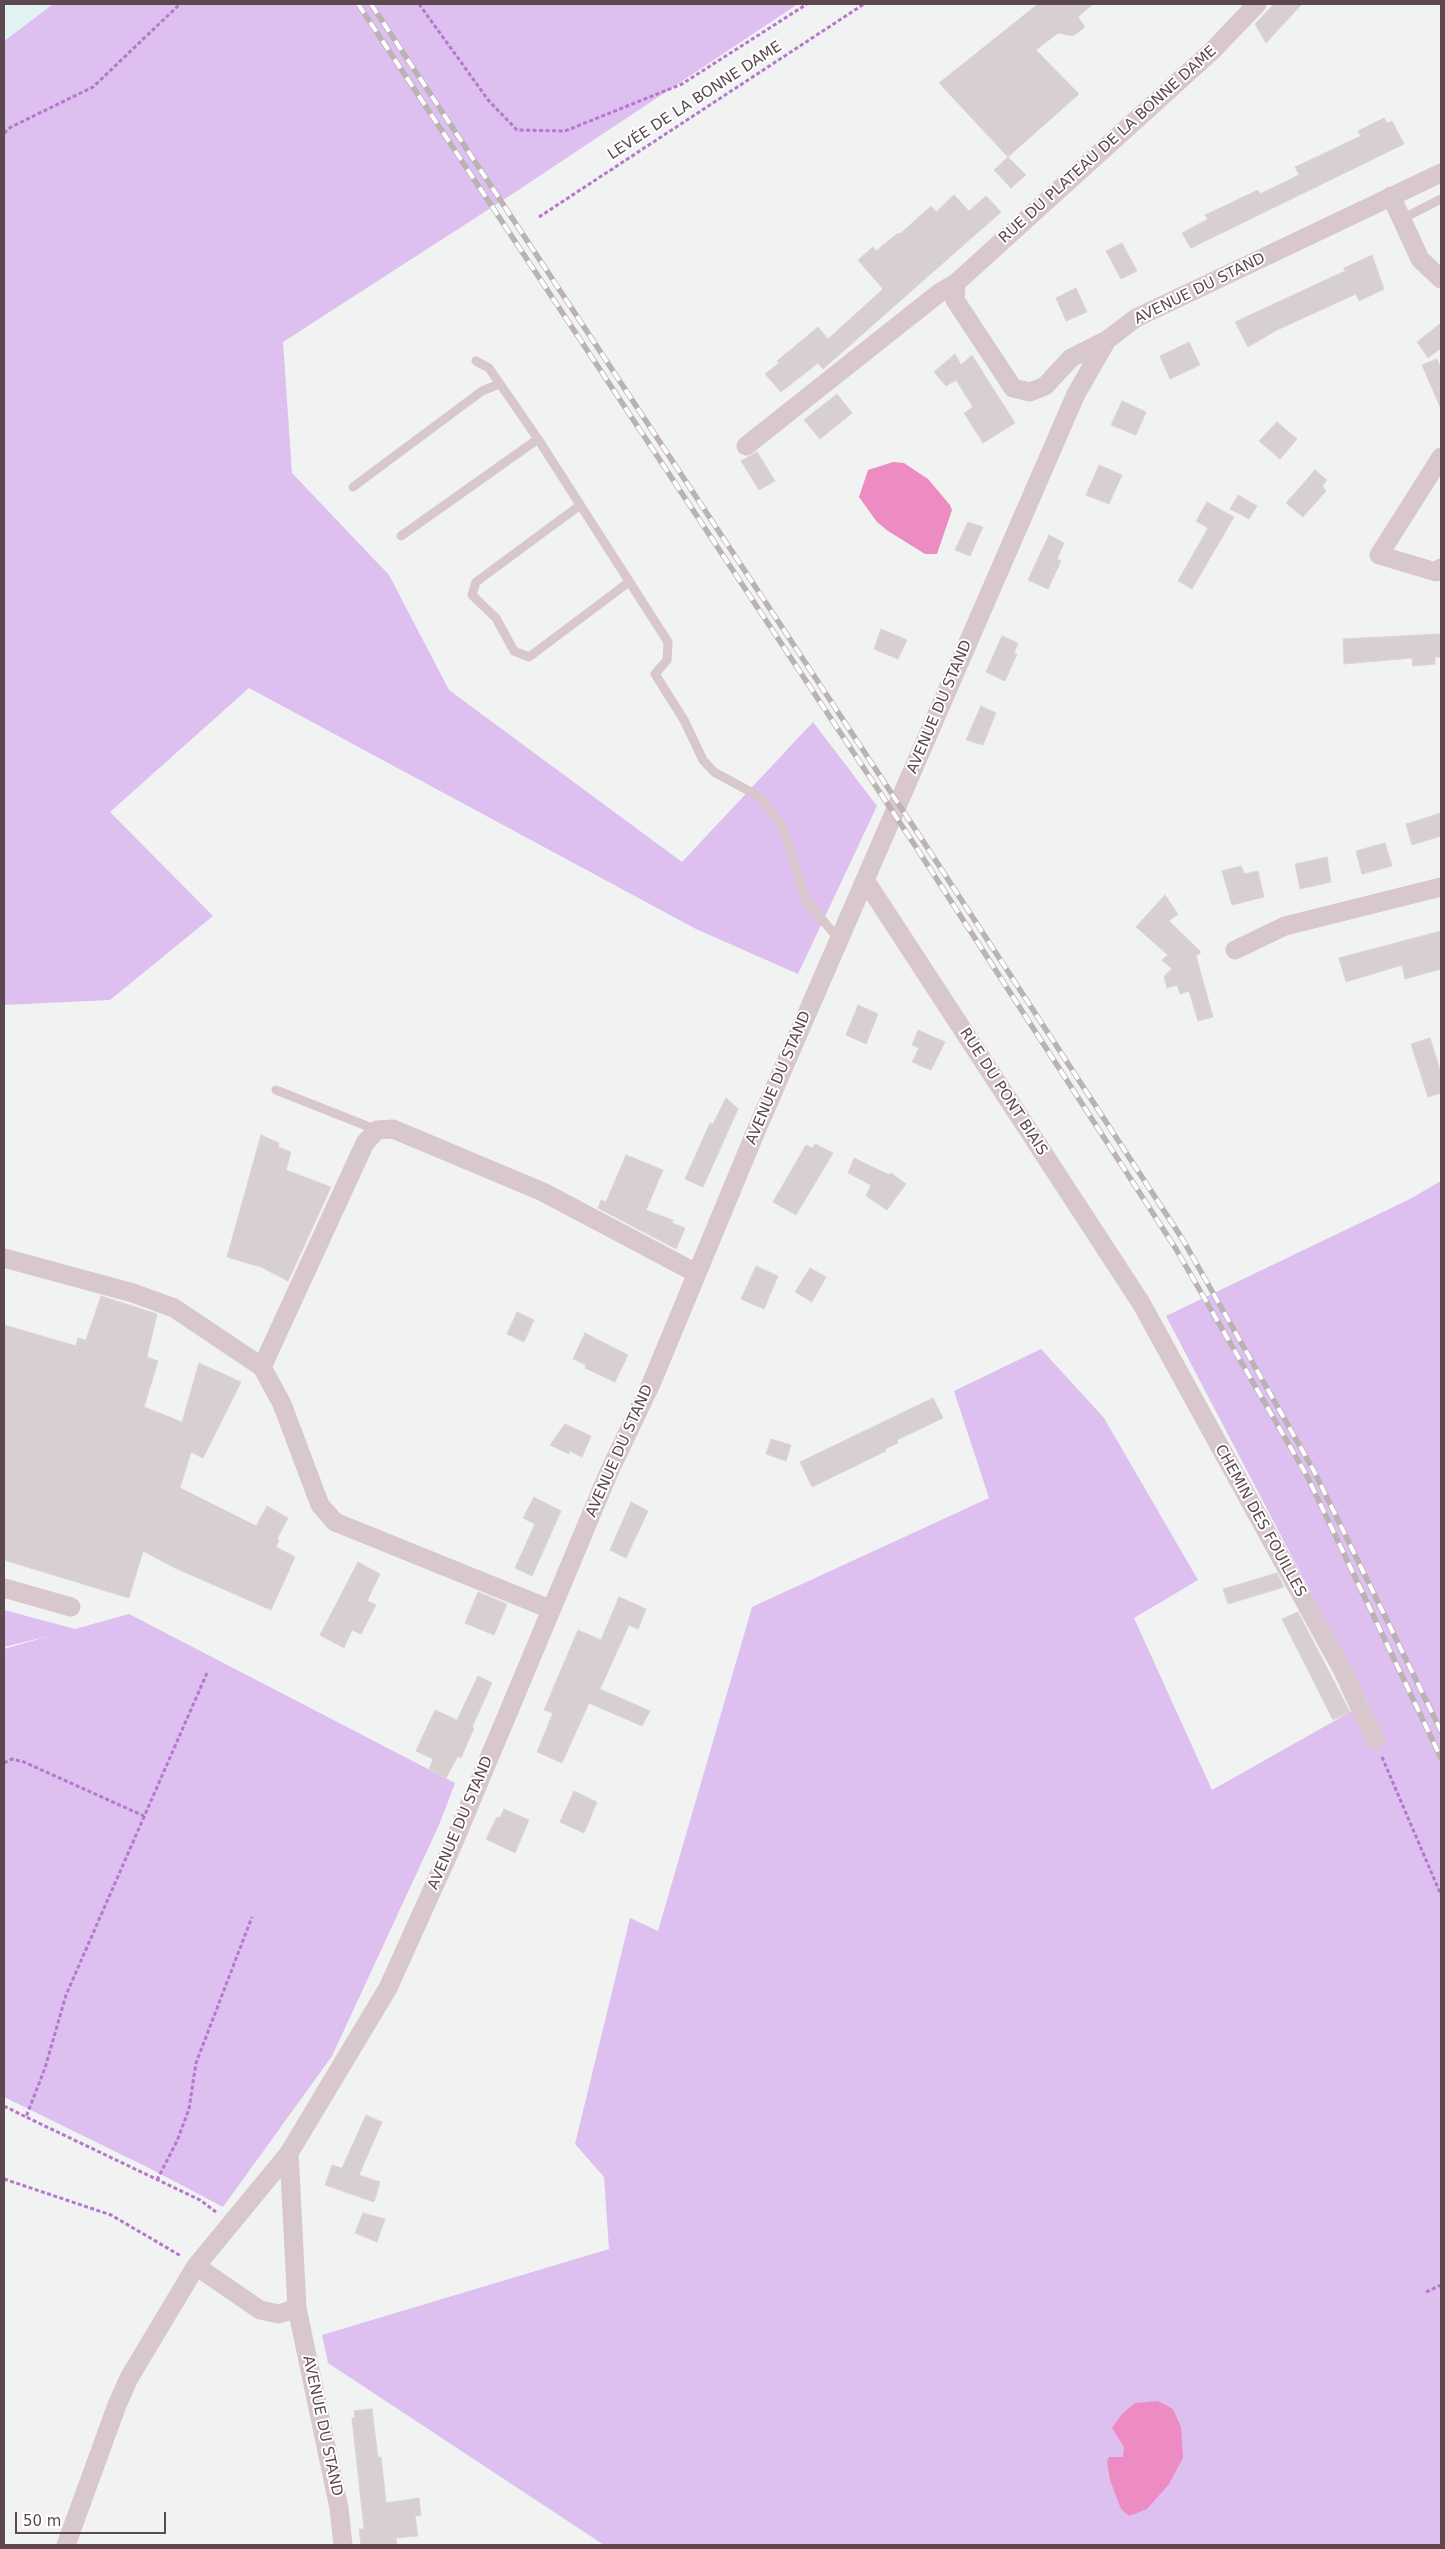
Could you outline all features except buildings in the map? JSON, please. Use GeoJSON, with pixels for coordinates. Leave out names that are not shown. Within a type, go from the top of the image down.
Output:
{"type":"FeatureCollection","features":[{"type":"Feature","properties":{"kind":"street","name":"RUE DU PLATEAU DE LA BONNE DAME"},"geometry":{"type":"LineString","coordinates":[[746,446],[939,293],[956,283],[1212,51],[1257,4]]}},
{"type":"Feature","properties":{"kind":"street","name":"AVENUE DU STAND"},"geometry":{"type":"LineString","coordinates":[[66,2545],[117,2405],[130,2378],[196,2266],[289,2153],[388,1988],[453,1844],[550,1609],[609,1472],[650,1384],[839,940],[1076,394],[1107,340],[1136,318],[1441,173]]}},
{"type":"Feature","properties":{"kind":"street"},"geometry":{"type":"LineString","coordinates":[[1391,196],[1420,258],[1441,279]]}},
{"type":"Feature","properties":{"kind":"street"},"geometry":{"type":"LineString","coordinates":[[956,283],[956,300],[1013,388],[1030,392],[1045,386],[1071,358],[1107,340]]}},
{"type":"Feature","properties":{"kind":"street"},"geometry":{"type":"LineString","coordinates":[[1441,457],[1380,555],[1436,572],[1441,568]]}},
{"type":"Feature","properties":{"kind":"street","name":"RUE DU PONT BIAIS"},"geometry":{"type":"LineString","coordinates":[[865,880],[1141,1303]]}},
{"type":"Feature","properties":{"kind":"street"},"geometry":{"type":"LineString","coordinates":[[1235,950],[1285,926],[1441,887]]}},
{"type":"Feature","properties":{"kind":"street"},"geometry":{"type":"LineString","coordinates":[[262,1367],[366,1143],[377,1130],[393,1129],[543,1192],[696,1273]]}},
{"type":"Feature","properties":{"kind":"street"},"geometry":{"type":"LineString","coordinates":[[4,1258],[132,1293],[174,1308],[262,1367],[282,1404],[320,1505],[335,1522],[550,1609]]}},
{"type":"Feature","properties":{"kind":"street","name":"CHEMIN DES FOUILLES"},"geometry":{"type":"LineString","coordinates":[[1141,1303],[1343,1671],[1375,1740]]}},
{"type":"Feature","properties":{"kind":"street"},"geometry":{"type":"LineString","coordinates":[[4,1588],[72,1607]]}},
{"type":"Feature","properties":{"kind":"street","name":"AVENUE DU STAND"},"geometry":{"type":"LineString","coordinates":[[289,2153],[297,2308],[339,2508],[343,2545]]}},
{"type":"Feature","properties":{"kind":"street"},"geometry":{"type":"LineString","coordinates":[[196,2266],[260,2310],[279,2314],[297,2308]]}},
{"type":"Feature","properties":{"kind":"lane"},"geometry":{"type":"LineString","coordinates":[[1402,219],[1441,199]]}},
{"type":"Feature","properties":{"kind":"lane"},"geometry":{"type":"LineString","coordinates":[[476,361],[489,368],[538,439],[579,506],[668,642],[667,660],[654,674],[684,720],[703,760],[714,772],[760,797],[783,827],[806,902],[839,940]]}},
{"type":"Feature","properties":{"kind":"lane"},"geometry":{"type":"LineString","coordinates":[[353,487],[482,391],[499,384]]}},
{"type":"Feature","properties":{"kind":"lane"},"geometry":{"type":"LineString","coordinates":[[401,536],[538,439]]}},
{"type":"Feature","properties":{"kind":"lane"},"geometry":{"type":"LineString","coordinates":[[579,506],[476,582],[472,595],[496,618],[514,651],[529,657],[629,582]]}},
{"type":"Feature","properties":{"kind":"lane"},"geometry":{"type":"LineString","coordinates":[[276,1090],[377,1130]]}},
{"type":"Feature","properties":{"kind":"path"},"geometry":{"type":"LineString","coordinates":[[4,133],[11,127],[93,87],[180,4]]}},
{"type":"Feature","properties":{"kind":"path"},"geometry":{"type":"LineString","coordinates":[[419,4],[488,101],[516,130],[565,131],[682,84],[807,4]]}},
{"type":"Feature","properties":{"kind":"path","name":"LEVÉE DE LA BONNE DAME"},"geometry":{"type":"LineString","coordinates":[[539,217],[864,4]]}},
{"type":"Feature","properties":{"kind":"path"},"geometry":{"type":"LineString","coordinates":[[26,2117],[45,2068],[66,1995],[207,1673]]}},
{"type":"Feature","properties":{"kind":"path"},"geometry":{"type":"LineString","coordinates":[[1375,1740],[1441,1895]]}},
{"type":"Feature","properties":{"kind":"path"},"geometry":{"type":"LineString","coordinates":[[4,1763],[12,1759],[24,1762],[144,1816]]}},
{"type":"Feature","properties":{"kind":"path"},"geometry":{"type":"LineString","coordinates":[[157,2180],[177,2141],[189,2109],[196,2062],[252,1917]]}},
{"type":"Feature","properties":{"kind":"path"},"geometry":{"type":"LineString","coordinates":[[4,2106],[200,2200],[231,2224]]}},
{"type":"Feature","properties":{"kind":"path"},"geometry":{"type":"LineString","coordinates":[[4,2179],[111,2215],[196,2266]]}},
{"type":"Feature","properties":{"kind":"path"},"geometry":{"type":"LineString","coordinates":[[1426,2292],[1441,2285]]}},
{"type":"Feature","properties":{"kind":"shaded area"},"geometry":{"type":"Polygon","coordinates":[[[53,4],[798,4],[517,191],[283,342],[292,473],[389,575],[449,690],[682,862],[813,722],[877,806],[798,974],[696,929],[249,688],[110,812],[213,916],[110,1000],[4,1005],[4,41],[53,4]]]}},
{"type":"Feature","properties":{"kind":"shaded area"},"geometry":{"type":"Polygon","coordinates":[[[893,462],[904,463],[928,479],[950,505],[952,510],[937,554],[925,554],[888,531],[877,522],[859,497],[868,470],[893,462]]]}},
{"type":"Feature","properties":{"kind":"shaded area"},"geometry":{"type":"Polygon","coordinates":[[[1441,1181],[1441,2545],[604,2545],[328,2363],[322,2335],[609,2249],[604,2177],[575,2144],[630,1918],[658,1931],[752,1607],[989,1498],[954,1391],[1041,1349],[1104,1418],[1198,1580],[1134,1618],[1212,1790],[1368,1702],[1166,1316],[1410,1199],[1441,1181]]]}},
{"type":"Feature","properties":{"kind":"shaded area"},"geometry":{"type":"Polygon","coordinates":[[[4,1610],[75,1629],[129,1614],[455,1783],[439,1825],[332,2056],[223,2207],[153,2170],[4,2097],[4,1649],[49,1636],[4,1647],[4,1610]]]}},
{"type":"Feature","properties":{"kind":"shaded area"},"geometry":{"type":"Polygon","coordinates":[[[1158,2401],[1173,2409],[1181,2427],[1183,2458],[1169,2484],[1147,2509],[1129,2516],[1121,2509],[1110,2480],[1107,2461],[1109,2457],[1123,2457],[1124,2447],[1112,2428],[1122,2414],[1135,2403],[1158,2401]]]}},
{"type":"Feature","properties":{"kind":"sand"},"geometry":{"type":"Polygon","coordinates":[[[4,4],[53,4],[4,41],[4,4]]]}},
{"type":"Feature","properties":{"kind":"railway"},"geometry":{"type":"LineString","coordinates":[[358,4],[914,844],[1176,1249],[1307,1476],[1441,1758]]}},
{"type":"Feature","properties":{"kind":"railway"},"geometry":{"type":"LineString","coordinates":[[371,4],[921,838],[1183,1240],[1314,1471],[1441,1731]]}}]}
